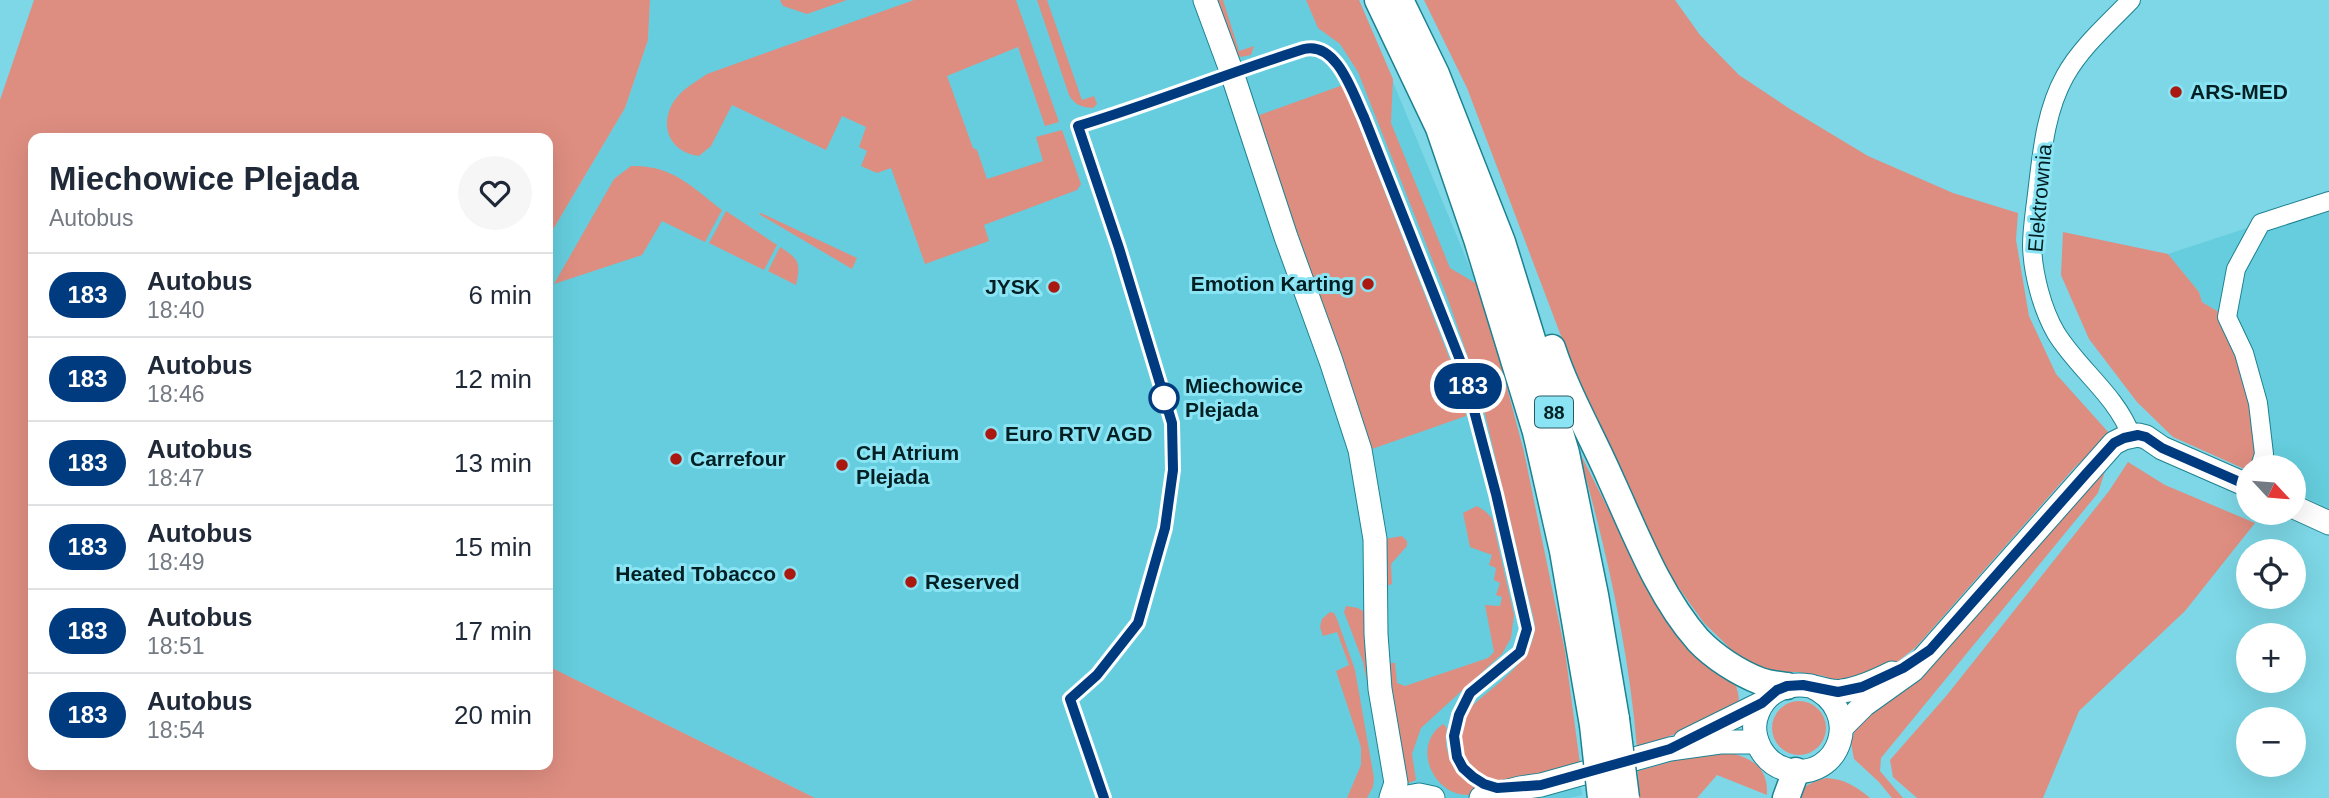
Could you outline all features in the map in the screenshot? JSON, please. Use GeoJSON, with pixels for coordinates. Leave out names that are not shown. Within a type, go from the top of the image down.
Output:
{"type":"FeatureCollection","features":[{"type":"Feature","properties":{"kind":"main road","name":"88"},"geometry":{"type":"LineString","coordinates":[[1378,0],[1439,128],[1477,239],[1532,418],[1604,722],[1626,798]]}},
{"type":"Feature","properties":{"kind":"main road","name":"88"},"geometry":{"type":"LineString","coordinates":[[1400,0],[1453,115],[1502,242],[1566,453],[1595,596],[1604,722],[1601,798]]}},
{"type":"Feature","properties":{"kind":"main road"},"geometry":{"type":"LineString","coordinates":[[1453,115],[1481,167],[1509,231],[1560,374],[1627,517],[1671,602],[1700,641],[1738,670],[1762,682],[1799,686]]}},
{"type":"Feature","properties":{"kind":"main road"},"geometry":{"type":"LineString","coordinates":[[1786,798],[1797,771]]}},
{"type":"Feature","properties":{"kind":"street"},"geometry":{"type":"LineString","coordinates":[[1205,0],[1360,450],[1375,539],[1376,634],[1380,689],[1396,783],[1391,798]]}},
{"type":"Feature","properties":{"kind":"street","name":"Elektrownia"},"geometry":{"type":"LineString","coordinates":[[2131,0],[2067,72],[2051,108],[2044,142],[2032,247],[2036,275],[2055,330],[2072,356],[2116,408],[2131,435]]}},
{"type":"Feature","properties":{"kind":"street"},"geometry":{"type":"LineString","coordinates":[[2264,455],[2258,403],[2244,354],[2227,317],[2236,269],[2261,223],[2329,201]]}},
{"type":"Feature","properties":{"kind":"street"},"geometry":{"type":"LineString","coordinates":[[1842,727],[1864,705],[1913,670],[2114,443],[2131,435],[2146,437],[2162,448],[2236,480]]}},
{"type":"Feature","properties":{"kind":"street"},"geometry":{"type":"LineString","coordinates":[[2306,512],[2329,523]]}},
{"type":"Feature","properties":{"kind":"street"},"geometry":{"type":"LineString","coordinates":[[1670,749],[1762,703],[1777,690],[1799,686],[1838,692],[1862,687],[1903,668],[1930,650]]}},
{"type":"Feature","properties":{"kind":"street"},"geometry":{"type":"LineString","coordinates":[[1762,703],[1755,722],[1757,742],[1768,759],[1786,769],[1797,771],[1823,764],[1833,754],[1841,737],[1838,710],[1827,695],[1799,686]]}},
{"type":"Feature","properties":{"kind":"street"},"geometry":{"type":"LineString","coordinates":[[1481,798],[1541,785],[1670,749],[1720,742],[1757,742]]}},
{"type":"Feature","properties":{"kind":"street"},"geometry":{"type":"LineString","coordinates":[[1517,798],[1541,785]]}},
{"type":"Feature","properties":{"kind":"street"},"geometry":{"type":"LineString","coordinates":[[1402,798],[1419,795],[1433,798]]}},
{"type":"Feature","properties":{"kind":"shaded area"},"geometry":{"type":"Polygon","coordinates":[[[34,0],[650,0],[648,40],[625,108],[553,230],[553,133],[28,133],[28,770],[553,770],[553,668],[815,798],[0,798],[0,100],[34,0]]]}},
{"type":"Feature","properties":{"kind":"shaded area"},"geometry":{"type":"Polygon","coordinates":[[[650,0],[1359,0],[1485,304],[1575,731],[1582,795],[1569,798],[815,798],[553,668],[553,230],[625,108],[648,40],[650,0]]]}},
{"type":"Feature","properties":{"kind":"shaded area"},"geometry":{"type":"Polygon","coordinates":[[[780,0],[847,0],[807,14],[783,6],[780,0]]]}},
{"type":"Feature","properties":{"kind":"shaded area"},"geometry":{"type":"Polygon","coordinates":[[[914,0],[1016,0],[1059,122],[1045,126],[1018,47],[947,76],[987,179],[1043,161],[1036,137],[1062,130],[1081,184],[1077,190],[984,225],[989,241],[925,264],[891,168],[877,173],[861,166],[867,151],[859,147],[866,127],[842,116],[826,150],[732,105],[711,146],[699,156],[677,147],[671,139],[667,120],[675,99],[707,74],[914,0]]]}},
{"type":"Feature","properties":{"kind":"shaded area"},"geometry":{"type":"Polygon","coordinates":[[[1037,0],[1047,0],[1082,100],[1094,96],[1097,104],[1093,108],[1079,105],[1069,95],[1037,0]]]}},
{"type":"Feature","properties":{"kind":"shaded area"},"geometry":{"type":"Polygon","coordinates":[[[1218,0],[1223,0],[1239,51],[1254,46],[1251,55],[1241,57],[1236,54],[1218,0]]]}},
{"type":"Feature","properties":{"kind":"shaded area"},"geometry":{"type":"Polygon","coordinates":[[[1306,0],[1359,0],[1393,79],[1391,123],[1450,268],[1477,284],[1485,304],[1524,452],[1565,651],[1580,764],[1506,783],[1489,780],[1477,772],[1465,757],[1461,741],[1463,720],[1468,710],[1523,659],[1534,634],[1534,620],[1479,389],[1449,302],[1358,72],[1340,44],[1318,28],[1306,0]]]}},
{"type":"Feature","properties":{"kind":"shaded area"},"geometry":{"type":"Polygon","coordinates":[[[1424,0],[1675,0],[1700,35],[1739,75],[1790,109],[1868,156],[1953,193],[2018,213],[2016,240],[2029,316],[2056,374],[2110,434],[2075,467],[1916,647],[1887,670],[1836,682],[1824,676],[1798,672],[1765,672],[1739,657],[1704,623],[1671,577],[1591,415],[1467,88],[1424,0]]]}},
{"type":"Feature","properties":{"kind":"shaded area","name":"Emotion Karting"},"geometry":{"type":"Polygon","coordinates":[[[1343,85],[1456,375],[1466,416],[1372,449],[1257,116],[1343,85]]]}},
{"type":"Feature","properties":{"kind":"shaded area"},"geometry":{"type":"Polygon","coordinates":[[[631,166],[670,173],[722,210],[705,242],[662,221],[642,255],[554,284],[614,179],[631,166]]]}},
{"type":"Feature","properties":{"kind":"shaded area"},"geometry":{"type":"Polygon","coordinates":[[[2329,201],[2329,509],[2306,498],[2306,455],[2257,455],[2227,317],[2202,302],[2199,292],[2168,254],[2329,201]]]}},
{"type":"Feature","properties":{"kind":"shaded area"},"geometry":{"type":"Polygon","coordinates":[[[726,211],[777,245],[764,270],[709,243],[726,211]]]}},
{"type":"Feature","properties":{"kind":"shaded area"},"geometry":{"type":"Polygon","coordinates":[[[759,214],[857,258],[852,269],[759,214]]]}},
{"type":"Feature","properties":{"kind":"shaded area"},"geometry":{"type":"Polygon","coordinates":[[[2063,232],[2168,254],[2199,292],[2202,302],[2227,317],[2244,353],[2258,455],[2236,455],[2236,465],[2173,437],[2137,402],[2089,339],[2061,275],[2063,232]]]}},
{"type":"Feature","properties":{"kind":"shaded area"},"geometry":{"type":"Polygon","coordinates":[[[780,247],[797,262],[796,285],[768,271],[780,247]]]}},
{"type":"Feature","properties":{"kind":"shaded area"},"geometry":{"type":"Polygon","coordinates":[[[1581,455],[1637,566],[1735,683],[1738,695],[1738,707],[1708,722],[1637,748],[1629,675],[1616,601],[1581,455]]]}},
{"type":"Feature","properties":{"kind":"shaded area"},"geometry":{"type":"Polygon","coordinates":[[[2128,462],[2165,485],[2236,515],[2236,525],[2253,525],[2242,539],[2236,539],[2236,547],[2185,611],[2079,711],[2043,798],[1917,798],[1893,777],[1890,760],[1947,695],[2109,491],[2128,462]]]}},
{"type":"Feature","properties":{"kind":"shaded area"},"geometry":{"type":"Polygon","coordinates":[[[2106,468],[2098,493],[1881,758],[1880,771],[1903,798],[1892,798],[1854,759],[1851,743],[1857,723],[2106,468]]]}},
{"type":"Feature","properties":{"kind":"shaded area"},"geometry":{"type":"Polygon","coordinates":[[[1477,506],[1492,518],[1514,615],[1511,638],[1502,654],[1421,728],[1412,754],[1416,780],[1409,783],[1393,705],[1389,663],[1395,663],[1397,683],[1405,686],[1488,658],[1494,652],[1485,605],[1500,606],[1502,597],[1496,595],[1500,583],[1494,580],[1496,568],[1489,565],[1492,555],[1470,547],[1463,513],[1477,506]]]}},
{"type":"Feature","properties":{"kind":"shaded area"},"geometry":{"type":"Polygon","coordinates":[[[1402,536],[1407,541],[1407,546],[1391,564],[1392,584],[1386,586],[1385,539],[1402,536]]]}},
{"type":"Feature","properties":{"kind":"shaded area"},"geometry":{"type":"Polygon","coordinates":[[[1346,606],[1366,613],[1373,710],[1363,662],[1344,612],[1346,606]]]}},
{"type":"Feature","properties":{"kind":"shaded area"},"geometry":{"type":"Polygon","coordinates":[[[1330,612],[1334,613],[1337,619],[1355,670],[1374,778],[1367,798],[1347,798],[1361,765],[1361,747],[1336,671],[1349,665],[1337,632],[1323,636],[1320,627],[1322,619],[1330,612]]]}},
{"type":"Feature","properties":{"kind":"shaded area"},"geometry":{"type":"Polygon","coordinates":[[[1799,701],[1818,709],[1826,728],[1818,747],[1799,755],[1780,747],[1772,728],[1780,709],[1799,701]]]}},
{"type":"Feature","properties":{"kind":"shaded area"},"geometry":{"type":"Polygon","coordinates":[[[1443,724],[1447,728],[1446,746],[1452,762],[1476,789],[1470,795],[1446,788],[1431,768],[1428,745],[1433,733],[1443,724]]]}},
{"type":"Feature","properties":{"kind":"shaded area"},"geometry":{"type":"Polygon","coordinates":[[[1712,750],[1735,754],[1757,765],[1767,784],[1767,795],[1717,775],[1697,798],[1639,798],[1638,771],[1712,750]]]}},
{"type":"Feature","properties":{"kind":"shaded area"},"geometry":{"type":"Polygon","coordinates":[[[1826,778],[1850,784],[1870,798],[1794,798],[1808,785],[1826,778]]]}},
{"type":"Feature","properties":{"kind":"bus line","name":"183"},"geometry":{"type":"LineString","coordinates":[[1104,798],[1070,699],[1108,663],[1138,623],[1165,528],[1173,470],[1172,423],[1119,248],[1078,126],[1125,113],[1311,47],[1329,54],[1348,80],[1364,117],[1462,365],[1496,494],[1527,629],[1520,652],[1470,693],[1456,725],[1454,736],[1457,757],[1463,768],[1484,784],[1497,788],[1541,785],[1670,749],[1762,703],[1769,695],[1787,686],[1795,684],[1838,692],[1862,687],[1903,668],[1930,650],[2114,443],[2131,435],[2146,437],[2162,448],[2236,480]]}},
{"type":"Feature","properties":{"kind":"place","name":"ARS-MED"},"geometry":{"type":"Point","coordinates":[2176,92]}},
{"type":"Feature","properties":{"kind":"place","name":"Emotion Karting"},"geometry":{"type":"Point","coordinates":[1368,284]}},
{"type":"Feature","properties":{"kind":"place","name":"JYSK"},"geometry":{"type":"Point","coordinates":[1054,287]}},
{"type":"Feature","properties":{"kind":"place","name":"Miechowice Plejada"},"geometry":{"type":"Point","coordinates":[1164,398]}},
{"type":"Feature","properties":{"kind":"place","name":"Euro RTV AGD"},"geometry":{"type":"Point","coordinates":[991,434]}},
{"type":"Feature","properties":{"kind":"place","name":"Carrefour"},"geometry":{"type":"Point","coordinates":[676,459]}},
{"type":"Feature","properties":{"kind":"place","name":"CH Atrium Plejada"},"geometry":{"type":"Point","coordinates":[842,465]}},
{"type":"Feature","properties":{"kind":"place","name":"Heated Tobacco"},"geometry":{"type":"Point","coordinates":[790,574]}},
{"type":"Feature","properties":{"kind":"place","name":"Reserved"},"geometry":{"type":"Point","coordinates":[911,582]}}]}
